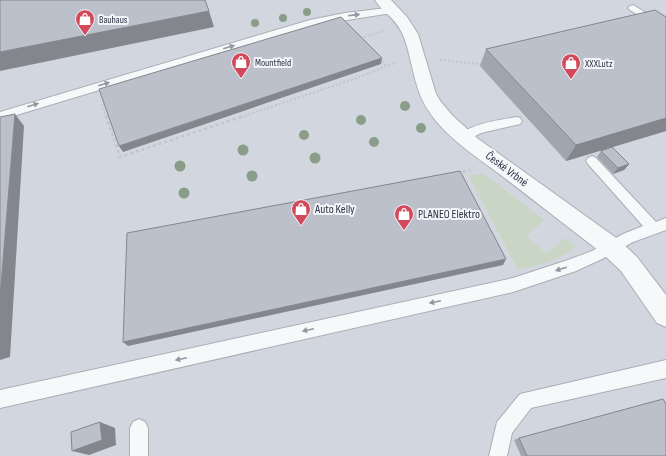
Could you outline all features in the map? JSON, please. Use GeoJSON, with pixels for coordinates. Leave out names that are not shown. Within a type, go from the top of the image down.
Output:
{"type":"FeatureCollection","features":[{"type":"Feature","properties":{"kind":"street","name":"České Vrbné"},"geometry":{"type":"LineString","coordinates":[[388,5],[401,18],[412,39],[424,82],[437,111],[464,138],[611,246],[629,264],[666,316]]}},
{"type":"Feature","properties":{"kind":"lane"},"geometry":{"type":"LineString","coordinates":[[0,116],[95,86],[313,22],[345,16],[388,5]]}},
{"type":"Feature","properties":{"kind":"lane"},"geometry":{"type":"LineString","coordinates":[[633,8],[666,30]]}},
{"type":"Feature","properties":{"kind":"lane"},"geometry":{"type":"LineString","coordinates":[[464,138],[477,130],[516,121]]}},
{"type":"Feature","properties":{"kind":"lane"},"geometry":{"type":"LineString","coordinates":[[0,399],[513,285],[571,266],[597,255],[628,238],[660,227],[592,161]]}},
{"type":"Feature","properties":{"kind":"lane"},"geometry":{"type":"LineString","coordinates":[[498,456],[504,429],[526,400],[666,369]]}},
{"type":"Feature","properties":{"kind":"lane"},"geometry":{"type":"LineString","coordinates":[[139,428],[139,456]]}},
{"type":"Feature","properties":{"kind":"path"},"geometry":{"type":"LineString","coordinates":[[356,34],[360,39],[382,32]]}},
{"type":"Feature","properties":{"kind":"path"},"geometry":{"type":"LineString","coordinates":[[376,55],[387,66]]}},
{"type":"Feature","properties":{"kind":"path"},"geometry":{"type":"LineString","coordinates":[[438,60],[479,64],[486,62]]}},
{"type":"Feature","properties":{"kind":"path"},"geometry":{"type":"LineString","coordinates":[[95,86],[120,157],[356,78],[399,61]]}},
{"type":"Feature","properties":{"kind":"path"},"geometry":{"type":"LineString","coordinates":[[452,174],[474,170]]}},
{"type":"Feature","properties":{"kind":"path"},"geometry":{"type":"LineString","coordinates":[[460,172],[464,179]]}},
{"type":"Feature","properties":{"kind":"shaded area"},"geometry":{"type":"Polygon","coordinates":[[[0,0],[666,0],[666,456],[0,456],[0,0]]]}},
{"type":"Feature","properties":{"kind":"green space"},"geometry":{"type":"Polygon","coordinates":[[[483,174],[544,220],[526,236],[546,253],[565,238],[577,246],[564,255],[518,270],[468,175],[483,174]]]}},
{"type":"Feature","properties":{"kind":"building","name":"Bauhaus"},"geometry":{"type":"Polygon","coordinates":[[[0,0],[205,0],[209,11],[0,52],[0,0]]]}},
{"type":"Feature","properties":{"kind":"building"},"geometry":{"type":"Polygon","coordinates":[[[655,10],[666,17],[666,118],[576,145],[486,49],[655,10]]]}},
{"type":"Feature","properties":{"kind":"building"},"geometry":{"type":"Polygon","coordinates":[[[341,17],[382,58],[119,146],[99,89],[341,17]]]}},
{"type":"Feature","properties":{"kind":"building"},"geometry":{"type":"Polygon","coordinates":[[[15,114],[0,298],[0,117],[15,114]]]}},
{"type":"Feature","properties":{"kind":"building"},"geometry":{"type":"Polygon","coordinates":[[[612,147],[629,164],[618,168],[601,151],[612,147]]]}},
{"type":"Feature","properties":{"kind":"building"},"geometry":{"type":"Polygon","coordinates":[[[460,171],[506,259],[123,342],[127,233],[460,171]]]}},
{"type":"Feature","properties":{"kind":"building"},"geometry":{"type":"Polygon","coordinates":[[[663,399],[666,404],[666,456],[527,456],[519,438],[663,399]]]}},
{"type":"Feature","properties":{"kind":"building"},"geometry":{"type":"Polygon","coordinates":[[[100,422],[102,440],[72,451],[71,432],[100,422]]]}},
{"type":"Feature","properties":{"kind":"place","name":"Bauhaus"},"geometry":{"type":"Point","coordinates":[85,36]}},
{"type":"Feature","properties":{"kind":"place","name":"Mountfield"},"geometry":{"type":"Point","coordinates":[241,79]}},
{"type":"Feature","properties":{"kind":"place","name":"XXXLutz"},"geometry":{"type":"Point","coordinates":[571,80]}},
{"type":"Feature","properties":{"kind":"place","name":"Auto Kelly"},"geometry":{"type":"Point","coordinates":[301,226]}},
{"type":"Feature","properties":{"kind":"place","name":"PLANEO Elektro"},"geometry":{"type":"Point","coordinates":[404,231]}}]}
